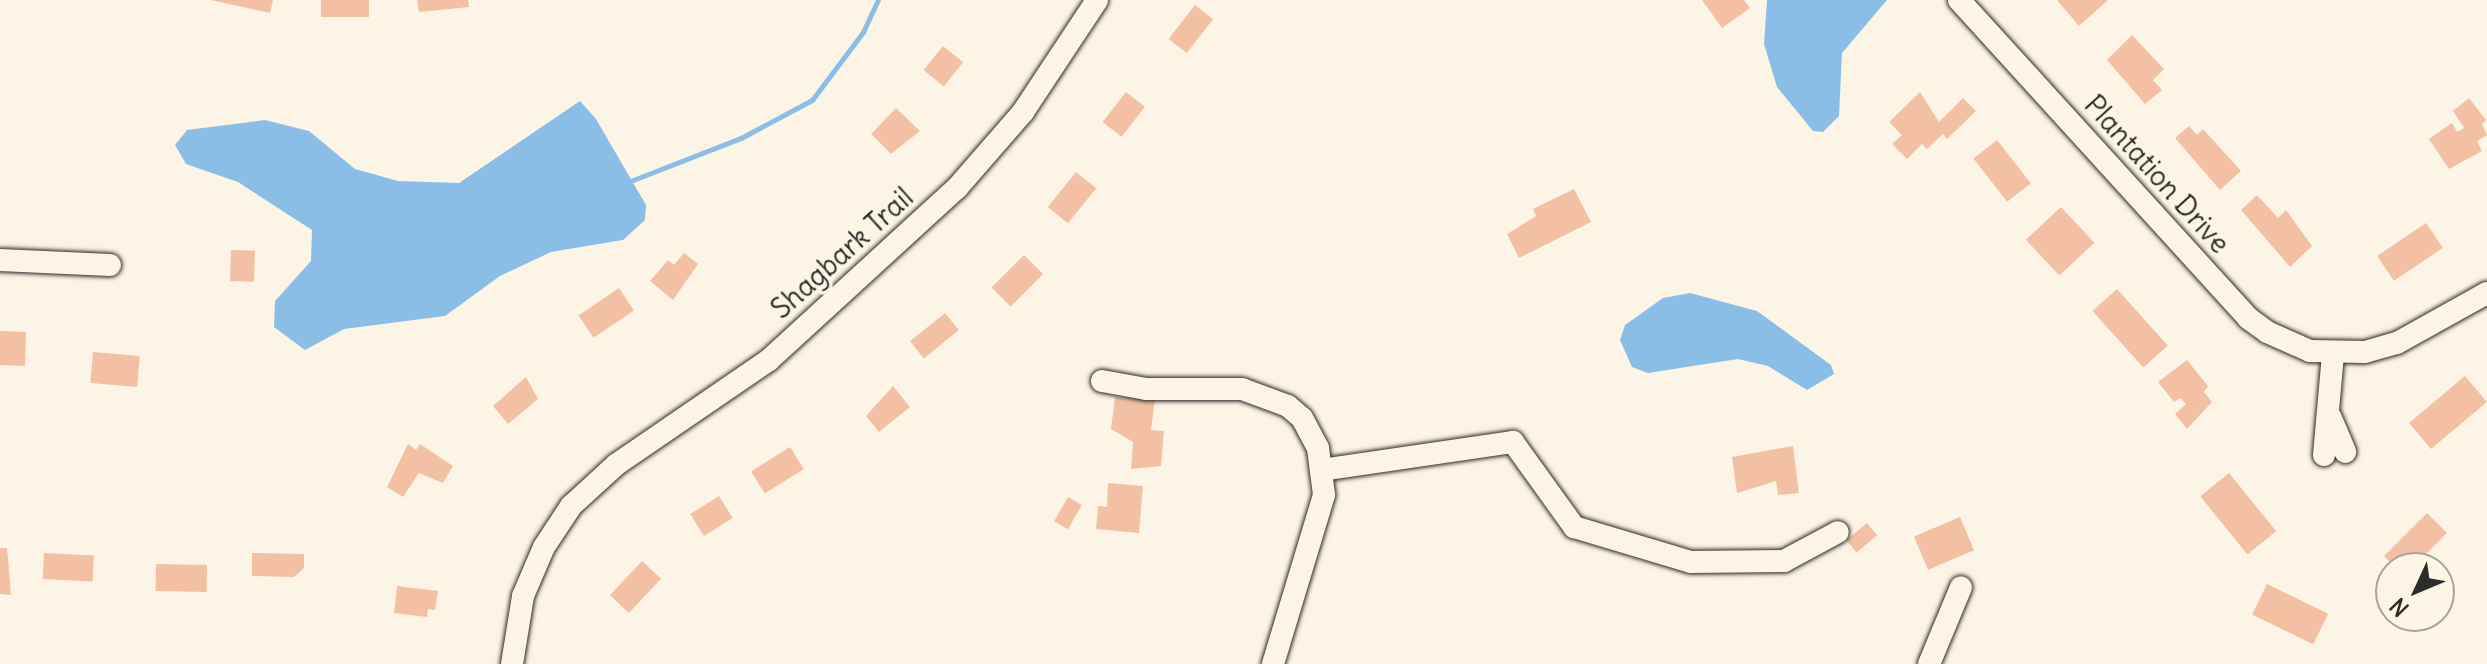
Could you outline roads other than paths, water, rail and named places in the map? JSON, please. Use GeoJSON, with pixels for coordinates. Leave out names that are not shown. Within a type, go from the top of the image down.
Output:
{"type":"FeatureCollection","features":[{"type":"Feature","properties":{"kind":"street","name":"Shagbark Trail"},"geometry":{"type":"LineString","coordinates":[[512,664],[523,596],[544,547],[578,500],[617,464],[769,360],[957,188],[1023,112],[1097,0]]}},
{"type":"Feature","properties":{"kind":"street","name":"Plantation Drive"},"geometry":{"type":"LineString","coordinates":[[1959,0],[2248,318],[2288,344],[2333,354],[2397,343],[2487,293]]}},
{"type":"Feature","properties":{"kind":"street"},"geometry":{"type":"LineString","coordinates":[[0,260],[110,265]]}},
{"type":"Feature","properties":{"kind":"street"},"geometry":{"type":"LineString","coordinates":[[2333,354],[2330,415],[2334,453]]}},
{"type":"Feature","properties":{"kind":"street"},"geometry":{"type":"LineString","coordinates":[[1102,381],[1146,389],[1242,389],[1288,406],[1302,418],[1318,448],[1324,495],[1273,664]]}},
{"type":"Feature","properties":{"kind":"street"},"geometry":{"type":"LineString","coordinates":[[1321,470],[1513,442],[1574,527],[1691,562],[1784,561],[1838,532]]}},
{"type":"Feature","properties":{"kind":"street"},"geometry":{"type":"LineString","coordinates":[[1929,664],[1961,587]]}},
{"type":"Feature","properties":{"kind":"water"},"geometry":{"type":"Polygon","coordinates":[[[1767,0],[1887,0],[1842,53],[1839,116],[1823,132],[1813,131],[1777,87],[1764,44],[1767,0]]]}},
{"type":"Feature","properties":{"kind":"water"},"geometry":{"type":"Polygon","coordinates":[[[580,101],[596,119],[646,205],[645,220],[623,240],[551,252],[500,276],[445,316],[344,329],[305,350],[274,327],[275,301],[311,261],[312,230],[238,182],[186,164],[175,145],[187,130],[265,120],[309,131],[355,169],[398,181],[459,183],[580,101]]]}},
{"type":"Feature","properties":{"kind":"water"},"geometry":{"type":"Polygon","coordinates":[[[1690,293],[1757,311],[1831,365],[1834,374],[1807,390],[1768,366],[1738,359],[1648,373],[1632,367],[1620,340],[1625,325],[1663,298],[1690,293]]]}},
{"type":"Feature","properties":{"kind":"waterway"},"geometry":{"type":"LineString","coordinates":[[633,180],[741,138],[812,100],[863,32],[878,0]]}}]}
